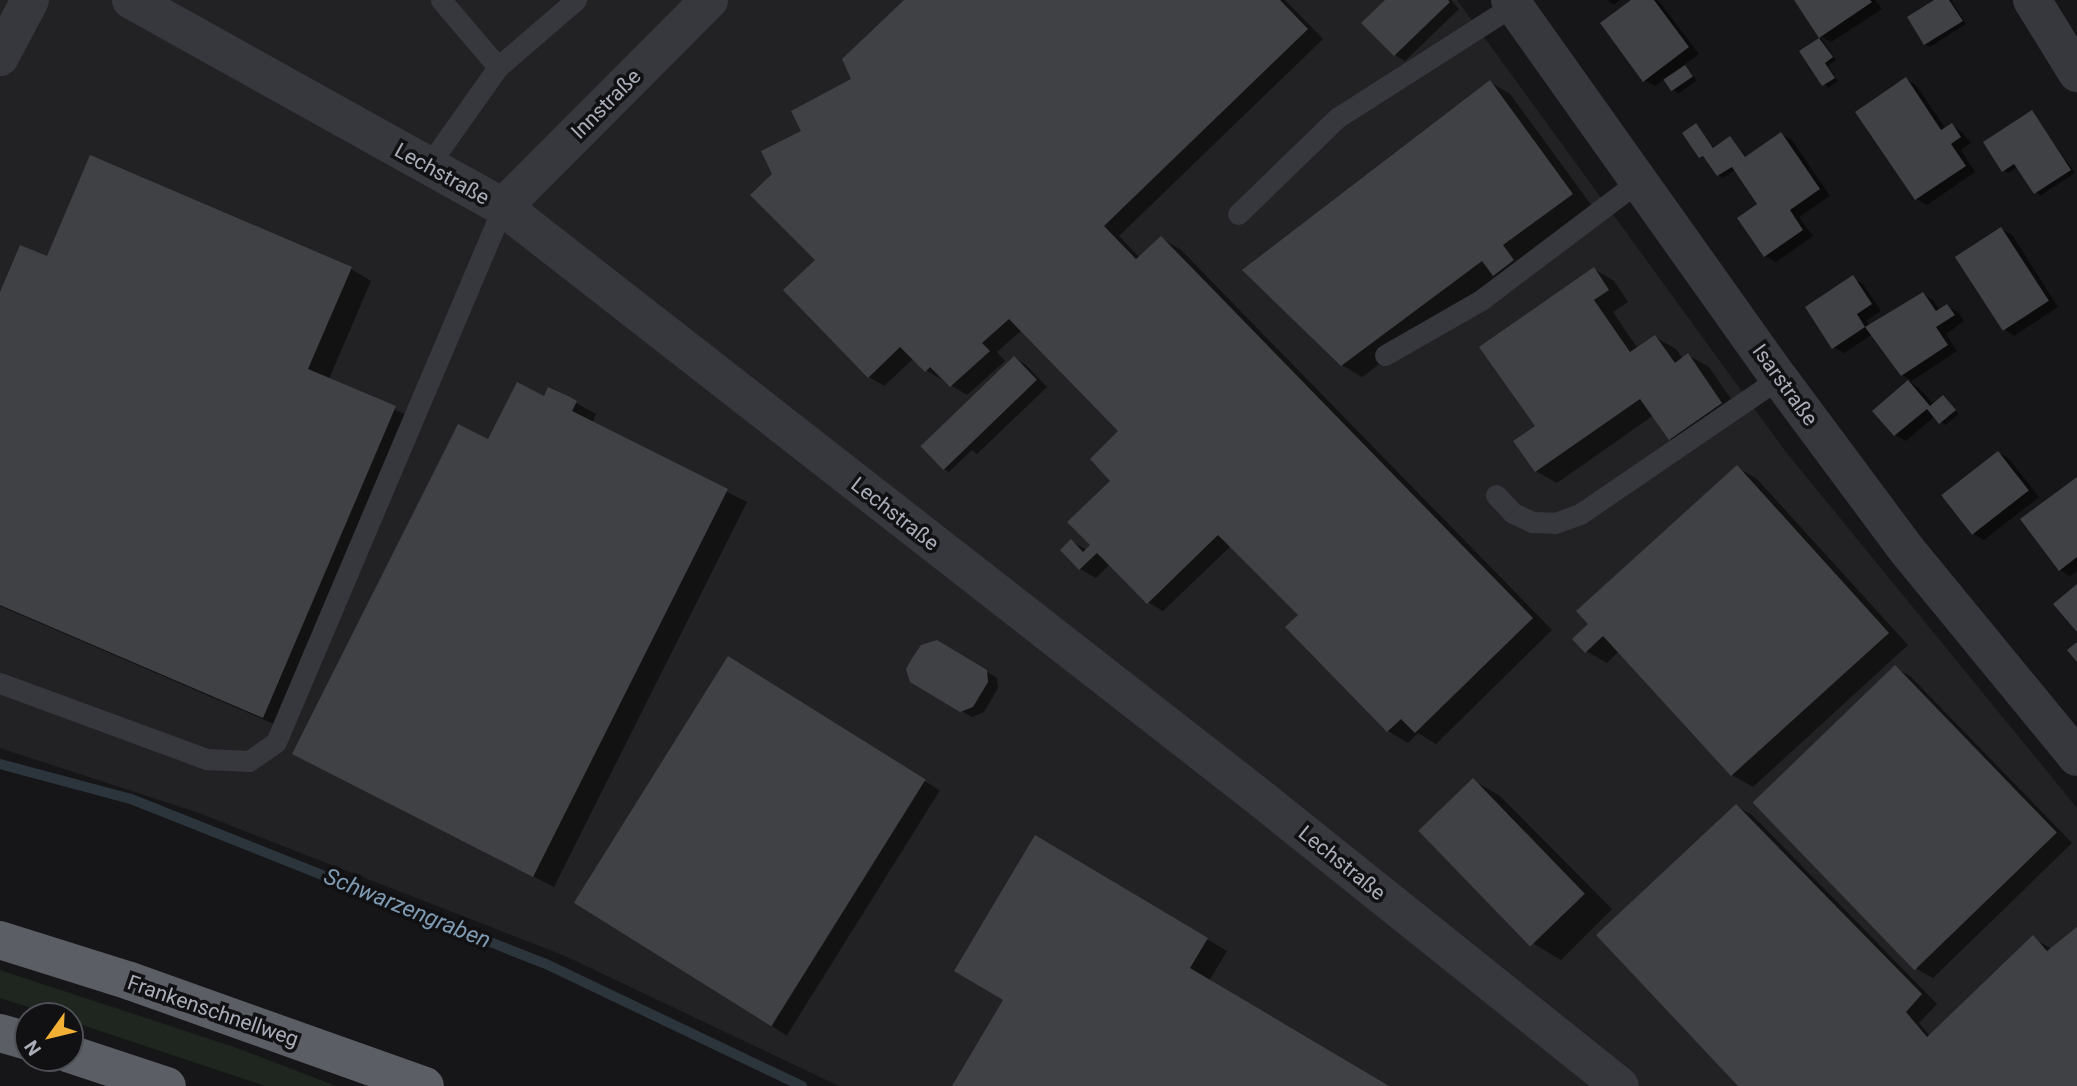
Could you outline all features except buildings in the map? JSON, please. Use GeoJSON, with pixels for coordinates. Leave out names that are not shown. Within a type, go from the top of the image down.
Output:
{"type":"FeatureCollection","features":[{"type":"Feature","properties":{"kind":"highway","name":"Frankenschnellweg"},"geometry":{"type":"LineString","coordinates":[[0,940],[130,981],[425,1086]]}},
{"type":"Feature","properties":{"kind":"highway"},"geometry":{"type":"LineString","coordinates":[[84,1059],[167,1086]]}},
{"type":"Feature","properties":{"kind":"street"},"geometry":{"type":"LineString","coordinates":[[0,57],[30,0]]}},
{"type":"Feature","properties":{"kind":"street","name":"Lechstraße"},"geometry":{"type":"LineString","coordinates":[[131,0],[503,207],[1274,809],[1620,1086]]}},
{"type":"Feature","properties":{"kind":"street","name":"Innstraße"},"geometry":{"type":"LineString","coordinates":[[503,207],[709,0]]}},
{"type":"Feature","properties":{"kind":"street"},"geometry":{"type":"LineString","coordinates":[[2032,0],[2077,73]]}},
{"type":"Feature","properties":{"kind":"street","name":"Isarstraße"},"geometry":{"type":"LineString","coordinates":[[1512,3],[1779,378],[1906,549],[2077,757]]}},
{"type":"Feature","properties":{"kind":"lane"},"geometry":{"type":"LineString","coordinates":[[441,0],[498,67]]}},
{"type":"Feature","properties":{"kind":"lane"},"geometry":{"type":"LineString","coordinates":[[428,166],[498,67],[576,0]]}},
{"type":"Feature","properties":{"kind":"lane"},"geometry":{"type":"LineString","coordinates":[[1238,214],[1337,118],[1512,3]]}},
{"type":"Feature","properties":{"kind":"lane"},"geometry":{"type":"LineString","coordinates":[[1385,355],[1481,300],[1640,180]]}},
{"type":"Feature","properties":{"kind":"lane"},"geometry":{"type":"LineString","coordinates":[[0,683],[207,759],[249,761],[276,742],[503,207]]}},
{"type":"Feature","properties":{"kind":"lane"},"geometry":{"type":"LineString","coordinates":[[1496,495],[1513,513],[1532,522],[1555,523],[1580,514],[1779,378]]}},
{"type":"Feature","properties":{"kind":"shaded area"},"geometry":{"type":"Polygon","coordinates":[[[0,0],[1457,0],[1786,452],[2077,808],[2077,1086],[839,1086],[565,956],[196,812],[0,748],[0,0]]]}},
{"type":"Feature","properties":{"kind":"shaded area"},"geometry":{"type":"Polygon","coordinates":[[[0,970],[237,1048],[336,1086],[265,1086],[84,1026],[84,1002],[14,1002],[0,998],[0,970]]]}},
{"type":"Feature","properties":{"kind":"waterway","name":"Schwarzengraben"},"geometry":{"type":"LineString","coordinates":[[0,764],[131,799],[544,963],[802,1086]]}}]}
